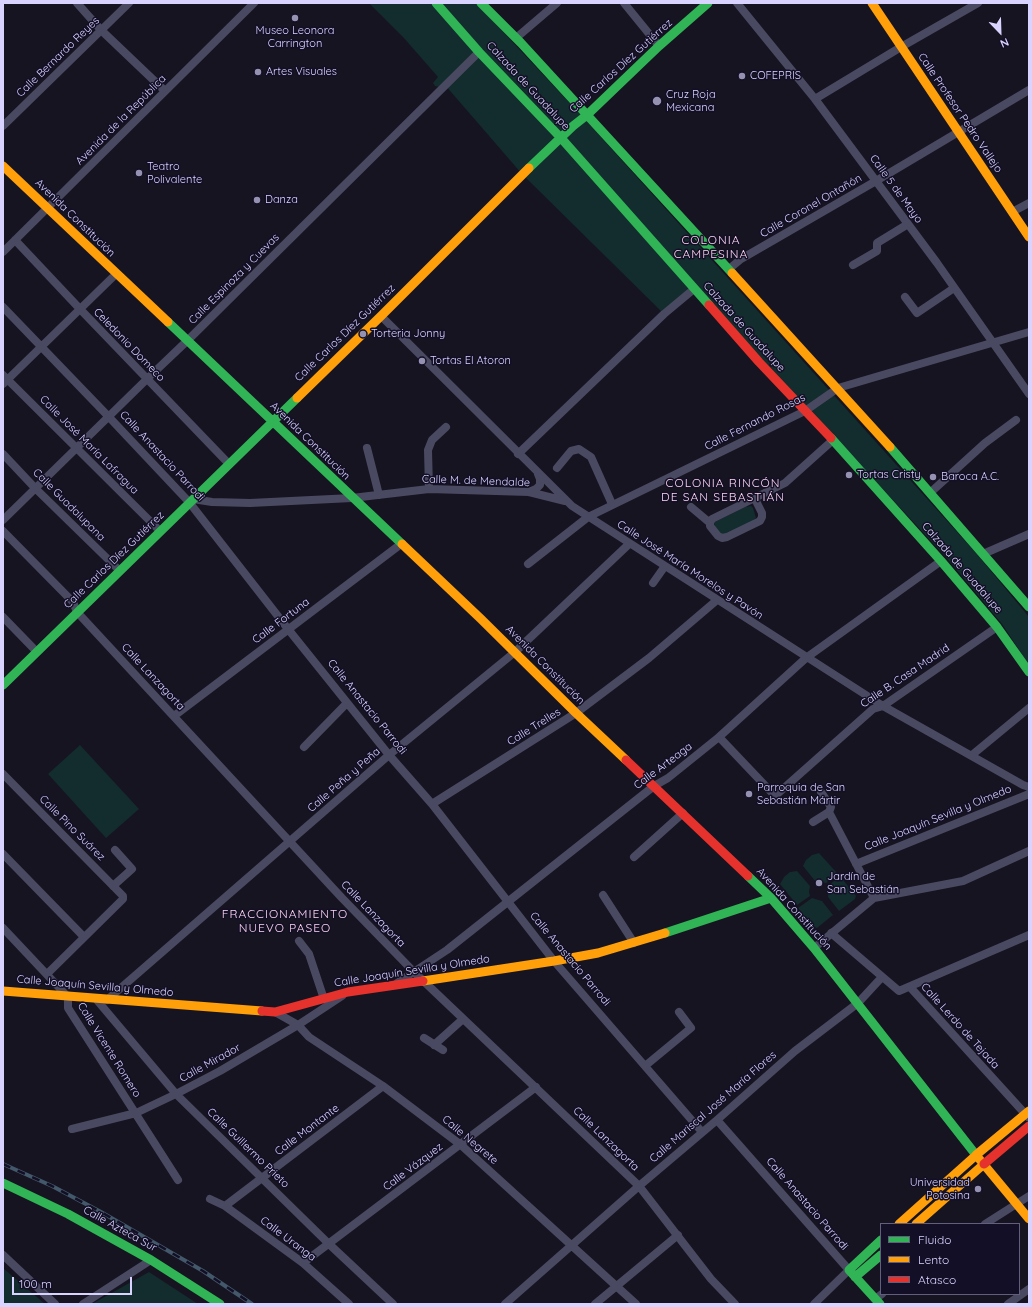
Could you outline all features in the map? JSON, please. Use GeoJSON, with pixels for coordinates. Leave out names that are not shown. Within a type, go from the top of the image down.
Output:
{"type":"FeatureCollection","features":[{"type":"Feature","properties":{"kind":"main road","name":"Calzada de Guadalupe"},"geometry":{"type":"LineString","coordinates":[[436,3],[479,52],[561,138],[758,362],[805,411],[831,442],[941,561],[997,627],[1029,672]]}},
{"type":"Feature","properties":{"kind":"main road"},"geometry":{"type":"LineString","coordinates":[[481,3],[516,38],[838,388],[931,492],[1029,607]]}},
{"type":"Feature","properties":{"kind":"main road","name":"Calle Carlos Díez Gutiérrez"},"geometry":{"type":"LineString","coordinates":[[3,685],[381,316],[524,172],[573,126],[587,115],[659,46],[708,3]]}},
{"type":"Feature","properties":{"kind":"main road","name":"Calle Profesor Pedro Vallejo"},"geometry":{"type":"LineString","coordinates":[[872,3],[1029,237]]}},
{"type":"Feature","properties":{"kind":"main road","name":"Avenida Constitución"},"geometry":{"type":"LineString","coordinates":[[3,166],[116,274],[188,340],[771,898],[814,948],[976,1155],[1029,1218]]}},
{"type":"Feature","properties":{"kind":"main road","name":"Calle Joaquín Sevilla y Olmedo"},"geometry":{"type":"LineString","coordinates":[[3,990],[68,997],[275,1012],[348,992],[554,961],[598,952],[634,943],[771,898]]}},
{"type":"Feature","properties":{"kind":"main road"},"geometry":{"type":"LineString","coordinates":[[899,1223],[976,1155],[1028,1114]]}},
{"type":"Feature","properties":{"kind":"main road"},"geometry":{"type":"LineString","coordinates":[[917,1223],[1029,1126]]}},
{"type":"Feature","properties":{"kind":"main road","name":"Calle Azteca Sur"},"geometry":{"type":"LineString","coordinates":[[3,1184],[68,1214],[151,1260],[220,1304]]}},
{"type":"Feature","properties":{"kind":"main road"},"geometry":{"type":"LineString","coordinates":[[849,1270],[880,1241]]}},
{"type":"Feature","properties":{"kind":"main road"},"geometry":{"type":"LineString","coordinates":[[855,1277],[880,1256]]}},
{"type":"Feature","properties":{"kind":"main road","name":"Calle Anastacio Parrodi"},"geometry":{"type":"LineString","coordinates":[[849,1270],[879,1299]]}},
{"type":"Feature","properties":{"kind":"street"},"geometry":{"type":"LineString","coordinates":[[77,3],[101,30],[165,91]]}},
{"type":"Feature","properties":{"kind":"street","name":"Calle Bernardo Reyes"},"geometry":{"type":"LineString","coordinates":[[3,126],[129,3]]}},
{"type":"Feature","properties":{"kind":"street","name":"Avenida de la República"},"geometry":{"type":"LineString","coordinates":[[3,252],[254,3]]}},
{"type":"Feature","properties":{"kind":"street"},"geometry":{"type":"LineString","coordinates":[[516,38],[557,3]]}},
{"type":"Feature","properties":{"kind":"street"},"geometry":{"type":"LineString","coordinates":[[624,3],[659,46]]}},
{"type":"Feature","properties":{"kind":"street","name":"Calle 5 de Mayo"},"geometry":{"type":"LineString","coordinates":[[738,3],[815,99],[908,224],[1029,394]]}},
{"type":"Feature","properties":{"kind":"street"},"geometry":{"type":"LineString","coordinates":[[815,99],[978,3]]}},
{"type":"Feature","properties":{"kind":"street","name":"Calle Espinoza y Cuevas"},"geometry":{"type":"LineString","coordinates":[[3,520],[108,416],[188,340],[479,52]]}},
{"type":"Feature","properties":{"kind":"street","name":"Calle Coronel Ontañón"},"geometry":{"type":"LineString","coordinates":[[729,269],[741,259],[1029,90]]}},
{"type":"Feature","properties":{"kind":"street"},"geometry":{"type":"LineString","coordinates":[[1012,212],[1029,203]]}},
{"type":"Feature","properties":{"kind":"street"},"geometry":{"type":"LineString","coordinates":[[853,265],[878,251],[877,243],[908,224]]}},
{"type":"Feature","properties":{"kind":"street","name":"Celedonio Domeco"},"geometry":{"type":"LineString","coordinates":[[15,240],[229,464]]}},
{"type":"Feature","properties":{"kind":"street"},"geometry":{"type":"LineString","coordinates":[[4,380],[41,347],[116,274]]}},
{"type":"Feature","properties":{"kind":"street"},"geometry":{"type":"LineString","coordinates":[[905,297],[917,313],[954,288]]}},
{"type":"Feature","properties":{"kind":"street"},"geometry":{"type":"LineString","coordinates":[[518,454],[664,314],[694,289]]}},
{"type":"Feature","properties":{"kind":"street","name":"Calle Anastacio Parrodi"},"geometry":{"type":"LineString","coordinates":[[3,307],[191,501],[288,629],[389,755],[432,804],[554,961],[702,1132]]}},
{"type":"Feature","properties":{"kind":"street","name":"Calle José María Morelos y Pavón"},"geometry":{"type":"LineString","coordinates":[[381,316],[565,501],[629,544],[883,706],[1029,787]]}},
{"type":"Feature","properties":{"kind":"street","name":"Calle Fernando Rosas"},"geometry":{"type":"LineString","coordinates":[[528,564],[588,517],[805,411],[838,388],[1029,332]]}},
{"type":"Feature","properties":{"kind":"street","name":"Calle José María Lafragua"},"geometry":{"type":"LineString","coordinates":[[4,380],[76,448],[160,531]]}},
{"type":"Feature","properties":{"kind":"street"},"geometry":{"type":"LineString","coordinates":[[931,492],[985,443],[1016,420]]}},
{"type":"Feature","properties":{"kind":"street"},"geometry":{"type":"LineString","coordinates":[[429,489],[428,450],[432,440],[446,427]]}},
{"type":"Feature","properties":{"kind":"street"},"geometry":{"type":"LineString","coordinates":[[710,523],[712,519],[785,483],[831,442]]}},
{"type":"Feature","properties":{"kind":"street"},"geometry":{"type":"LineString","coordinates":[[367,448],[379,494]]}},
{"type":"Feature","properties":{"kind":"street"},"geometry":{"type":"LineString","coordinates":[[557,468],[571,451],[579,448],[591,457],[612,504]]}},
{"type":"Feature","properties":{"kind":"street","name":"Calle Guadalupana"},"geometry":{"type":"LineString","coordinates":[[3,454],[35,488],[120,571]]}},
{"type":"Feature","properties":{"kind":"street"},"geometry":{"type":"LineString","coordinates":[[529,492],[536,489],[540,485],[540,479],[536,471]]}},
{"type":"Feature","properties":{"kind":"street","name":"Calle M. de Mendalde"},"geometry":{"type":"LineString","coordinates":[[191,501],[250,503],[352,498],[429,489],[529,492],[565,501]]}},
{"type":"Feature","properties":{"kind":"street"},"geometry":{"type":"LineString","coordinates":[[691,507],[710,523],[710,526],[718,536],[722,538],[760,521],[762,513],[755,499]]}},
{"type":"Feature","properties":{"kind":"street","name":"Calle Lanzagorta"},"geometry":{"type":"LineString","coordinates":[[3,531],[73,602],[77,612],[290,842],[414,972],[639,1186],[711,1278],[735,1304]]}},
{"type":"Feature","properties":{"kind":"street"},"geometry":{"type":"LineString","coordinates":[[983,554],[1029,534]]}},
{"type":"Feature","properties":{"kind":"street","name":"Calle Fortuna"},"geometry":{"type":"LineString","coordinates":[[174,716],[401,544]]}},
{"type":"Feature","properties":{"kind":"street","name":"Calle Peña y Peña"},"geometry":{"type":"LineString","coordinates":[[106,1000],[389,755],[515,652],[629,544]]}},
{"type":"Feature","properties":{"kind":"street","name":"Calle Arteaga"},"geometry":{"type":"LineString","coordinates":[[394,985],[448,950],[654,786],[668,778],[719,736],[806,658],[941,561]]}},
{"type":"Feature","properties":{"kind":"street"},"geometry":{"type":"LineString","coordinates":[[653,583],[665,566]]}},
{"type":"Feature","properties":{"kind":"street","name":"Calle Trelles"},"geometry":{"type":"LineString","coordinates":[[432,804],[576,713],[649,658],[717,600]]}},
{"type":"Feature","properties":{"kind":"street"},"geometry":{"type":"LineString","coordinates":[[3,617],[37,652]]}},
{"type":"Feature","properties":{"kind":"street","name":"Calle B. Casa Madrid"},"geometry":{"type":"LineString","coordinates":[[719,736],[775,796],[873,709],[883,706],[997,627]]}},
{"type":"Feature","properties":{"kind":"street"},"geometry":{"type":"LineString","coordinates":[[304,747],[347,703]]}},
{"type":"Feature","properties":{"kind":"street"},"geometry":{"type":"LineString","coordinates":[[972,755],[1029,708]]}},
{"type":"Feature","properties":{"kind":"street","name":"Calle Pino Suárez"},"geometry":{"type":"LineString","coordinates":[[3,774],[123,896],[123,899],[84,937]]}},
{"type":"Feature","properties":{"kind":"street"},"geometry":{"type":"LineString","coordinates":[[813,822],[829,812],[831,807],[821,792]]}},
{"type":"Feature","properties":{"kind":"street","name":"Calle Joaquín Sevilla y Olmedo"},"geometry":{"type":"LineString","coordinates":[[856,864],[1029,794]]}},
{"type":"Feature","properties":{"kind":"street"},"geometry":{"type":"LineString","coordinates":[[829,812],[874,898]]}},
{"type":"Feature","properties":{"kind":"street"},"geometry":{"type":"LineString","coordinates":[[634,857],[683,813]]}},
{"type":"Feature","properties":{"kind":"street"},"geometry":{"type":"LineString","coordinates":[[113,886],[132,869],[115,850]]}},
{"type":"Feature","properties":{"kind":"street"},"geometry":{"type":"LineString","coordinates":[[814,948],[874,898],[963,881],[1029,850]]}},
{"type":"Feature","properties":{"kind":"street"},"geometry":{"type":"LineString","coordinates":[[3,854],[84,937],[47,974]]}},
{"type":"Feature","properties":{"kind":"street"},"geometry":{"type":"LineString","coordinates":[[603,895],[634,943]]}},
{"type":"Feature","properties":{"kind":"street"},"geometry":{"type":"LineString","coordinates":[[3,928],[68,997]]}},
{"type":"Feature","properties":{"kind":"street","name":"Calle Lerdo de Tejada"},"geometry":{"type":"LineString","coordinates":[[832,933],[900,991],[910,987],[1028,1114]]}},
{"type":"Feature","properties":{"kind":"street"},"geometry":{"type":"LineString","coordinates":[[910,987],[1029,935]]}},
{"type":"Feature","properties":{"kind":"street"},"geometry":{"type":"LineString","coordinates":[[299,940],[309,954],[324,999]]}},
{"type":"Feature","properties":{"kind":"street","name":"Calle Mariscal José María Flores"},"geometry":{"type":"LineString","coordinates":[[506,1304],[639,1186],[795,1052],[858,1003],[882,977]]}},
{"type":"Feature","properties":{"kind":"street","name":"Calle Mirador"},"geometry":{"type":"LineString","coordinates":[[72,1130],[136,1113],[176,1094],[220,1071],[298,1025],[348,992]]}},
{"type":"Feature","properties":{"kind":"street","name":"Calle Vicente Romero"},"geometry":{"type":"LineString","coordinates":[[68,997],[68,1008],[136,1113]]}},
{"type":"Feature","properties":{"kind":"street","name":"Calle Guillermo Prieto"},"geometry":{"type":"LineString","coordinates":[[96,999],[176,1094],[329,1244],[393,1304]]}},
{"type":"Feature","properties":{"kind":"street","name":"Calle Negrete"},"geometry":{"type":"LineString","coordinates":[[275,1012],[298,1025],[309,1037],[384,1086],[461,1145],[636,1304]]}},
{"type":"Feature","properties":{"kind":"street"},"geometry":{"type":"LineString","coordinates":[[645,1066],[691,1028],[679,1012]]}},
{"type":"Feature","properties":{"kind":"street"},"geometry":{"type":"LineString","coordinates":[[434,1045],[463,1019]]}},
{"type":"Feature","properties":{"kind":"street"},"geometry":{"type":"LineString","coordinates":[[424,1038],[442,1050]]}},
{"type":"Feature","properties":{"kind":"street","name":"Calle Montante"},"geometry":{"type":"LineString","coordinates":[[225,1206],[384,1086]]}},
{"type":"Feature","properties":{"kind":"street","name":"Calle Vázquez"},"geometry":{"type":"LineString","coordinates":[[303,1263],[536,1087]]}},
{"type":"Feature","properties":{"kind":"street"},"geometry":{"type":"LineString","coordinates":[[136,1113],[178,1180]]}},
{"type":"Feature","properties":{"kind":"street","name":"Calle Anastacio Parrodi"},"geometry":{"type":"LineString","coordinates":[[717,1120],[849,1270]]}},
{"type":"Feature","properties":{"kind":"street"},"geometry":{"type":"LineString","coordinates":[[986,1223],[1029,1196]]}},
{"type":"Feature","properties":{"kind":"street","name":"Calle Uranga"},"geometry":{"type":"LineString","coordinates":[[210,1199],[225,1206],[303,1263],[349,1304]]}},
{"type":"Feature","properties":{"kind":"street"},"geometry":{"type":"LineString","coordinates":[[595,1304],[678,1235]]}},
{"type":"Feature","properties":{"kind":"street"},"geometry":{"type":"LineString","coordinates":[[3,1255],[55,1304]]}},
{"type":"Feature","properties":{"kind":"street"},"geometry":{"type":"LineString","coordinates":[[83,1304],[151,1260]]}},
{"type":"Feature","properties":{"kind":"street"},"geometry":{"type":"LineString","coordinates":[[814,1304],[849,1270]]}},
{"type":"Feature","properties":{"kind":"street"},"geometry":{"type":"LineString","coordinates":[[1008,1304],[1029,1290]]}},
{"type":"Feature","properties":{"kind":"green space"},"geometry":{"type":"Polygon","coordinates":[[[369,3],[430,3],[477,51],[439,87],[435,86],[433,83],[438,77],[403,37],[369,3]]]}},
{"type":"Feature","properties":{"kind":"green space"},"geometry":{"type":"Polygon","coordinates":[[[439,3],[476,3],[581,115],[976,553],[1029,617],[1029,665],[1002,624],[945,556],[701,294],[694,289],[664,314],[522,174],[445,85],[479,52],[439,3]]]}},
{"type":"Feature","properties":{"kind":"green space"},"geometry":{"type":"Polygon","coordinates":[[[751,506],[756,518],[749,524],[722,535],[714,526],[715,522],[745,507],[751,506]]]}},
{"type":"Feature","properties":{"kind":"green space"},"geometry":{"type":"Polygon","coordinates":[[[80,745],[139,809],[106,838],[48,774],[80,745]]]}},
{"type":"Feature","properties":{"kind":"green space"},"geometry":{"type":"Polygon","coordinates":[[[819,853],[837,873],[826,883],[815,881],[803,866],[806,860],[812,855],[819,853]]]}},
{"type":"Feature","properties":{"kind":"green space"},"geometry":{"type":"Polygon","coordinates":[[[797,871],[810,886],[810,896],[797,905],[780,884],[784,877],[790,872],[797,871]]]}},
{"type":"Feature","properties":{"kind":"green space"},"geometry":{"type":"Polygon","coordinates":[[[840,876],[856,896],[855,899],[839,911],[828,897],[828,886],[840,876]]]}},
{"type":"Feature","properties":{"kind":"green space"},"geometry":{"type":"Polygon","coordinates":[[[812,898],[822,901],[833,915],[817,928],[812,926],[798,908],[812,898]]]}},
{"type":"Feature","properties":{"kind":"green space"},"geometry":{"type":"Polygon","coordinates":[[[3,1268],[45,1304],[3,1304],[3,1268]]]}},
{"type":"Feature","properties":{"kind":"green space"},"geometry":{"type":"Polygon","coordinates":[[[149,1272],[198,1304],[92,1304],[149,1272]]]}},
{"type":"Feature","properties":{"kind":"railway"},"geometry":{"type":"LineString","coordinates":[[3,1164],[52,1186],[101,1212],[203,1271],[252,1304]]}},
{"type":"Feature","properties":{"kind":"traffic: fast"},"geometry":{"type":"LineString","coordinates":[[436,3],[479,52],[561,138],[709,305]]}},
{"type":"Feature","properties":{"kind":"traffic: fast"},"geometry":{"type":"LineString","coordinates":[[481,3],[521,43],[732,273]]}},
{"type":"Feature","properties":{"kind":"traffic: fast"},"geometry":{"type":"LineString","coordinates":[[529,168],[659,46],[708,3]]}},
{"type":"Feature","properties":{"kind":"traffic: fast"},"geometry":{"type":"LineString","coordinates":[[168,322],[402,544]]}},
{"type":"Feature","properties":{"kind":"traffic: fast"},"geometry":{"type":"LineString","coordinates":[[3,685],[297,398]]}},
{"type":"Feature","properties":{"kind":"traffic: fast"},"geometry":{"type":"LineString","coordinates":[[831,438],[941,561],[997,627],[1029,672]]}},
{"type":"Feature","properties":{"kind":"traffic: fast"},"geometry":{"type":"LineString","coordinates":[[890,447],[1029,607]]}},
{"type":"Feature","properties":{"kind":"traffic: fast"},"geometry":{"type":"LineString","coordinates":[[748,876],[771,898],[814,948],[976,1155],[974,1157]]}},
{"type":"Feature","properties":{"kind":"traffic: fast"},"geometry":{"type":"LineString","coordinates":[[665,933],[771,898]]}},
{"type":"Feature","properties":{"kind":"traffic: fast"},"geometry":{"type":"LineString","coordinates":[[3,1183],[68,1214],[151,1260],[220,1304]]}},
{"type":"Feature","properties":{"kind":"traffic: fast"},"geometry":{"type":"LineString","coordinates":[[880,1241],[849,1270],[880,1304]]}},
{"type":"Feature","properties":{"kind":"traffic: fast"},"geometry":{"type":"LineString","coordinates":[[855,1277],[880,1256]]}},
{"type":"Feature","properties":{"kind":"traffic: slow"},"geometry":{"type":"LineString","coordinates":[[872,3],[1029,237]]}},
{"type":"Feature","properties":{"kind":"traffic: slow"},"geometry":{"type":"LineString","coordinates":[[3,166],[168,322]]}},
{"type":"Feature","properties":{"kind":"traffic: slow"},"geometry":{"type":"LineString","coordinates":[[297,398],[529,168]]}},
{"type":"Feature","properties":{"kind":"traffic: slow"},"geometry":{"type":"LineString","coordinates":[[732,273],[890,447]]}},
{"type":"Feature","properties":{"kind":"traffic: slow"},"geometry":{"type":"LineString","coordinates":[[402,544],[626,760]]}},
{"type":"Feature","properties":{"kind":"traffic: slow"},"geometry":{"type":"LineString","coordinates":[[423,981],[598,953],[665,933]]}},
{"type":"Feature","properties":{"kind":"traffic: slow"},"geometry":{"type":"LineString","coordinates":[[3,991],[262,1011]]}},
{"type":"Feature","properties":{"kind":"traffic: slow"},"geometry":{"type":"LineString","coordinates":[[1029,1111],[976,1155],[1029,1219]]}},
{"type":"Feature","properties":{"kind":"traffic: slow"},"geometry":{"type":"LineString","coordinates":[[900,1223],[974,1157]]}},
{"type":"Feature","properties":{"kind":"traffic: slow"},"geometry":{"type":"LineString","coordinates":[[917,1223],[984,1164]]}},
{"type":"Feature","properties":{"kind":"traffic: jam"},"geometry":{"type":"LineString","coordinates":[[709,305],[759,362],[831,438]]}},
{"type":"Feature","properties":{"kind":"traffic: jam"},"geometry":{"type":"LineString","coordinates":[[626,760],[748,876]]}},
{"type":"Feature","properties":{"kind":"traffic: jam"},"geometry":{"type":"LineString","coordinates":[[262,1011],[275,1012],[348,992],[423,981]]}},
{"type":"Feature","properties":{"kind":"traffic: jam"},"geometry":{"type":"LineString","coordinates":[[984,1164],[1029,1126]]}},
{"type":"Feature","properties":{"kind":"place","name":"Museo Leonora Carrington"},"geometry":{"type":"Point","coordinates":[295,18]}},
{"type":"Feature","properties":{"kind":"place","name":"Artes Visuales"},"geometry":{"type":"Point","coordinates":[258,72]}},
{"type":"Feature","properties":{"kind":"place","name":"COFEPRIS"},"geometry":{"type":"Point","coordinates":[742,76]}},
{"type":"Feature","properties":{"kind":"place","name":"Cruz Roja Mexicana"},"geometry":{"type":"Point","coordinates":[657,101]}},
{"type":"Feature","properties":{"kind":"place","name":"Teatro Polivalente"},"geometry":{"type":"Point","coordinates":[139,173]}},
{"type":"Feature","properties":{"kind":"place","name":"Danza"},"geometry":{"type":"Point","coordinates":[257,200]}},
{"type":"Feature","properties":{"kind":"place","name":"Torteria Jonny"},"geometry":{"type":"Point","coordinates":[363,334]}},
{"type":"Feature","properties":{"kind":"place","name":"Tortas El Atoron"},"geometry":{"type":"Point","coordinates":[422,361]}},
{"type":"Feature","properties":{"kind":"place","name":"Tortas Cristy"},"geometry":{"type":"Point","coordinates":[849,475]}},
{"type":"Feature","properties":{"kind":"place","name":"Baroca A.C."},"geometry":{"type":"Point","coordinates":[933,477]}},
{"type":"Feature","properties":{"kind":"place","name":"Parroquia de San Sebastián Mártir"},"geometry":{"type":"Point","coordinates":[749,794]}},
{"type":"Feature","properties":{"kind":"place","name":"Jardín de San Sebastián"},"geometry":{"type":"Point","coordinates":[819,883]}},
{"type":"Feature","properties":{"kind":"place","name":"Universidad Potosina"},"geometry":{"type":"Point","coordinates":[978,1189]}},
{"type":"Feature","properties":{"kind":"district","name":"COLONIA CAMPESINA"},"geometry":{"type":"Point","coordinates":[711,247]}},
{"type":"Feature","properties":{"kind":"district","name":"COLONIA RINCÓN DE SAN SEBASTIÁN"},"geometry":{"type":"Point","coordinates":[723,490]}},
{"type":"Feature","properties":{"kind":"district","name":"FRACCIONAMIENTO NUEVO PASEO"},"geometry":{"type":"Point","coordinates":[285,921]}}]}
